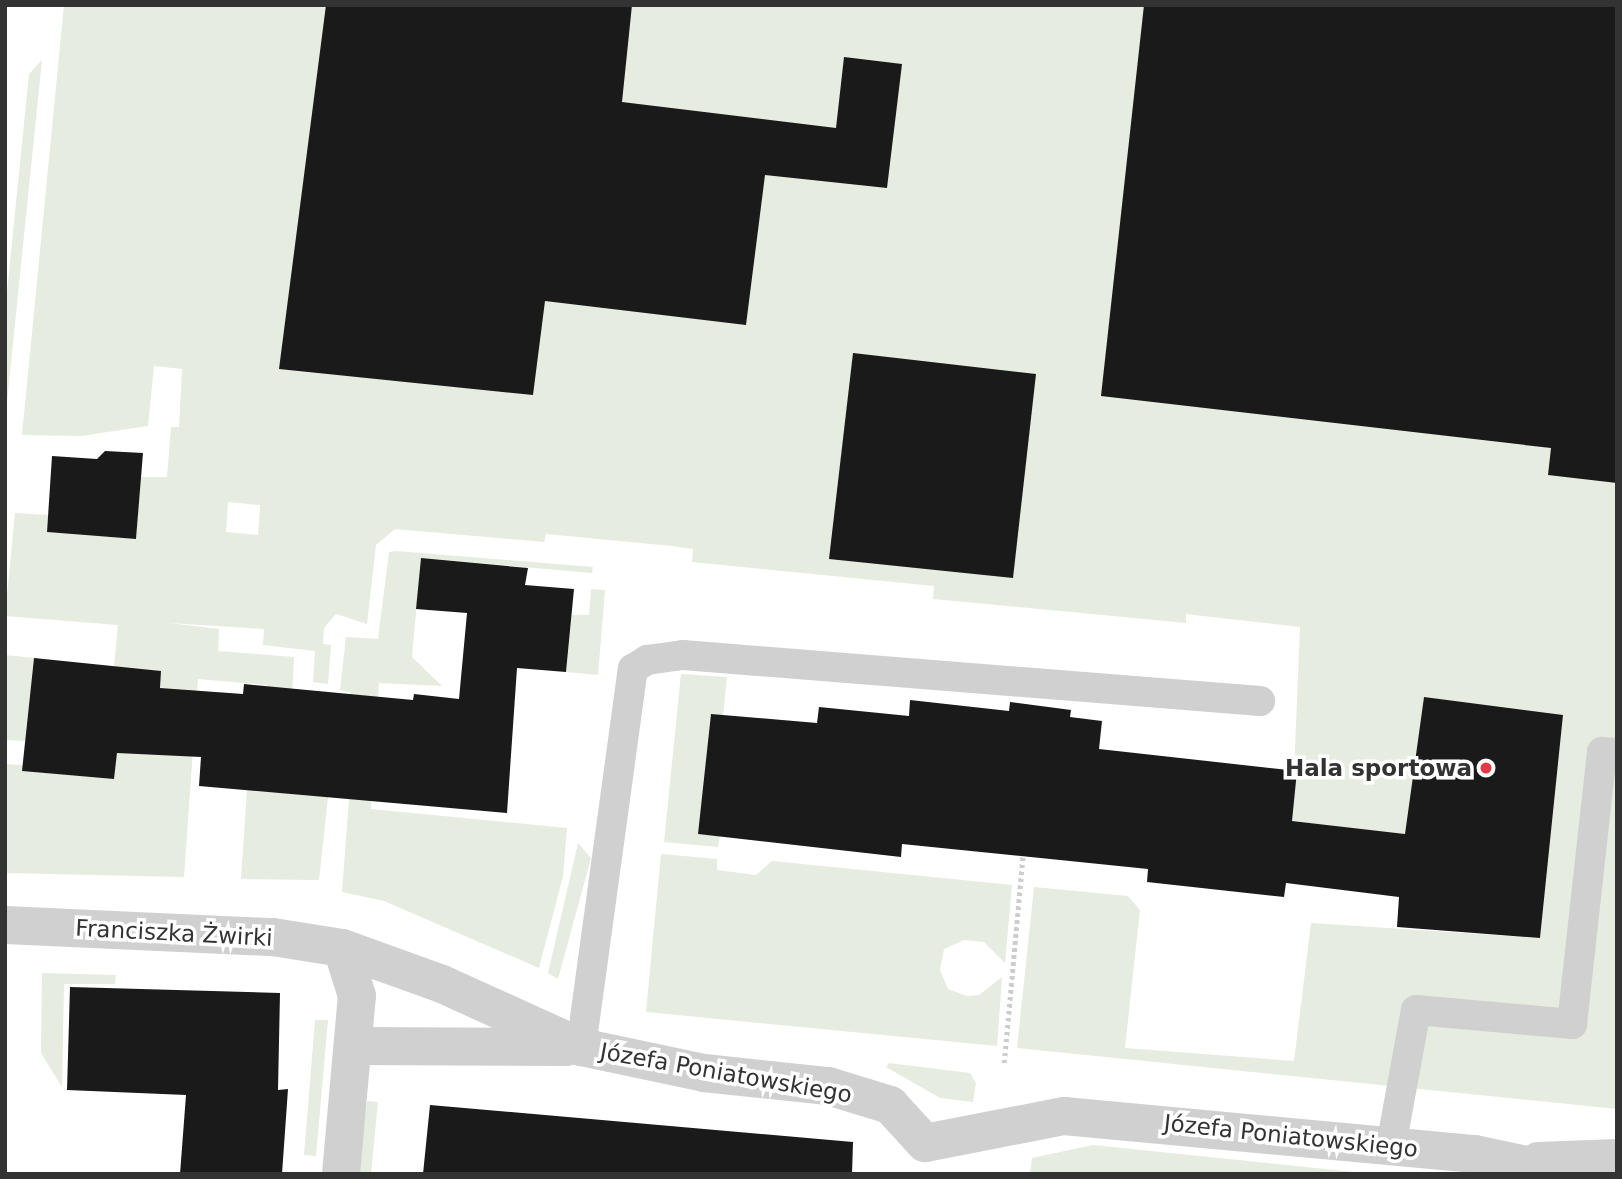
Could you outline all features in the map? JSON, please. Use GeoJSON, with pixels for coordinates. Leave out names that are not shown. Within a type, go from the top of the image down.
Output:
{"type":"FeatureCollection","features":[{"type":"Feature","properties":{"kind":"street","name":"Franciszka Żwirki"},"geometry":{"type":"LineString","coordinates":[[5,925],[273,937],[342,948]]}},
{"type":"Feature","properties":{"kind":"street","name":"Józefa Poniatowskiego"},"geometry":{"type":"LineString","coordinates":[[342,948],[442,984],[581,1047],[704,1073],[828,1086],[890,1105],[928,1158],[1064,1116],[1529,1161],[1569,1174]]}},
{"type":"Feature","properties":{"kind":"street"},"geometry":{"type":"LineString","coordinates":[[341,1174],[355,1046],[357,996],[342,948]]}},
{"type":"Feature","properties":{"kind":"street"},"geometry":{"type":"LineString","coordinates":[[355,1046],[581,1047]]}},
{"type":"Feature","properties":{"kind":"street"},"geometry":{"type":"LineString","coordinates":[[1529,1161],[1617,1158]]}},
{"type":"Feature","properties":{"kind":"lane"},"geometry":{"type":"LineString","coordinates":[[581,1047],[633,669],[647,660],[682,655],[1260,701]]}},
{"type":"Feature","properties":{"kind":"lane"},"geometry":{"type":"LineString","coordinates":[[1391,1146],[1404,1088],[1416,1010],[1572,1024],[1602,751],[1617,753]]}},
{"type":"Feature","properties":{"kind":"path"},"geometry":{"type":"LineString","coordinates":[[1004,1063],[1023,856]]}},
{"type":"Feature","properties":{"kind":"shaded area"},"geometry":{"type":"Polygon","coordinates":[[[64,5],[1617,5],[1617,1109],[1017,1048],[1034,887],[1128,896],[1140,910],[1125,1048],[1294,1061],[1311,923],[1540,938],[1563,716],[1424,697],[1405,834],[1292,821],[1300,627],[1186,614],[1186,623],[933,599],[934,586],[692,562],[693,549],[672,546],[546,534],[544,542],[395,529],[376,545],[367,624],[336,614],[324,628],[323,644],[331,645],[328,684],[313,682],[315,651],[263,645],[264,629],[169,623],[219,629],[218,651],[294,657],[292,699],[267,697],[267,685],[198,679],[184,877],[5,873],[5,764],[23,765],[23,771],[114,779],[126,667],[114,667],[118,625],[5,616],[15,513],[48,515],[47,532],[136,539],[141,477],[167,477],[171,427],[179,427],[182,369],[154,366],[148,426],[81,436],[22,435],[64,5]],[[228,502],[226,532],[258,535],[260,505],[228,502]]]}},
{"type":"Feature","properties":{"kind":"shaded area"},"geometry":{"type":"Polygon","coordinates":[[[42,60],[5,423],[5,312],[29,74],[42,60]]]}},
{"type":"Feature","properties":{"kind":"shaded area"},"geometry":{"type":"Polygon","coordinates":[[[389,552],[593,567],[592,573],[421,558],[412,657],[442,686],[379,683],[377,708],[349,705],[350,692],[340,690],[346,637],[378,639],[389,552]]]}},
{"type":"Feature","properties":{"kind":"shaded area"},"geometry":{"type":"Polygon","coordinates":[[[591,589],[605,590],[598,675],[566,672],[572,615],[589,615],[591,589]]]}},
{"type":"Feature","properties":{"kind":"shaded area"},"geometry":{"type":"Polygon","coordinates":[[[5,655],[34,658],[25,741],[5,740],[5,655]]]}},
{"type":"Feature","properties":{"kind":"shaded area"},"geometry":{"type":"Polygon","coordinates":[[[681,674],[727,677],[723,716],[711,715],[699,834],[720,836],[718,847],[664,842],[681,674]]]}},
{"type":"Feature","properties":{"kind":"shaded area"},"geometry":{"type":"Polygon","coordinates":[[[247,790],[328,797],[319,880],[241,879],[247,790]]]}},
{"type":"Feature","properties":{"kind":"shaded area"},"geometry":{"type":"Polygon","coordinates":[[[349,799],[371,800],[371,809],[567,828],[563,876],[539,968],[384,901],[342,892],[349,799]]]}},
{"type":"Feature","properties":{"kind":"shaded area"},"geometry":{"type":"Polygon","coordinates":[[[578,843],[591,858],[558,979],[548,973],[578,843]]]}},
{"type":"Feature","properties":{"kind":"shaded area"},"geometry":{"type":"Polygon","coordinates":[[[661,854],[717,859],[717,870],[756,875],[772,861],[1012,885],[1005,963],[984,942],[964,940],[944,949],[940,970],[948,989],[967,996],[979,995],[1002,977],[997,1046],[646,1012],[661,854]]]}},
{"type":"Feature","properties":{"kind":"shaded area"},"geometry":{"type":"Polygon","coordinates":[[[42,973],[116,975],[115,984],[64,984],[62,1087],[41,1053],[42,973]]]}},
{"type":"Feature","properties":{"kind":"shaded area"},"geometry":{"type":"Polygon","coordinates":[[[315,1020],[328,1020],[316,1156],[304,1155],[315,1020]]]}},
{"type":"Feature","properties":{"kind":"shaded area"},"geometry":{"type":"Polygon","coordinates":[[[889,1063],[970,1073],[976,1083],[973,1102],[940,1098],[886,1067],[889,1063]]]}},
{"type":"Feature","properties":{"kind":"shaded area"},"geometry":{"type":"Polygon","coordinates":[[[367,1101],[378,1102],[371,1174],[358,1174],[367,1101]]]}},
{"type":"Feature","properties":{"kind":"shaded area"},"geometry":{"type":"Polygon","coordinates":[[[1093,1145],[1373,1174],[1030,1174],[1032,1158],[1093,1145]]]}},
{"type":"Feature","properties":{"kind":"building"},"geometry":{"type":"Polygon","coordinates":[[[326,5],[632,5],[622,102],[836,128],[844,57],[902,64],[887,188],[765,175],[746,325],[545,301],[533,395],[279,369],[326,5]]]}},
{"type":"Feature","properties":{"kind":"building"},"geometry":{"type":"Polygon","coordinates":[[[1144,5],[1617,5],[1617,483],[1548,475],[1551,448],[1101,396],[1144,5]]]}},
{"type":"Feature","properties":{"kind":"building"},"geometry":{"type":"Polygon","coordinates":[[[853,353],[1036,374],[1013,578],[829,559],[853,353]]]}},
{"type":"Feature","properties":{"kind":"building"},"geometry":{"type":"Polygon","coordinates":[[[105,451],[143,453],[136,539],[47,532],[52,456],[97,459],[105,451]]]}},
{"type":"Feature","properties":{"kind":"building"},"geometry":{"type":"Polygon","coordinates":[[[421,558],[528,568],[525,585],[574,589],[566,672],[517,668],[507,813],[199,786],[201,757],[117,753],[114,779],[22,771],[34,658],[161,671],[160,688],[243,694],[244,684],[413,700],[414,694],[459,699],[467,613],[416,609],[421,558]]]}},
{"type":"Feature","properties":{"kind":"building"},"geometry":{"type":"Polygon","coordinates":[[[1424,697],[1563,715],[1540,938],[1397,927],[1399,897],[1286,883],[1284,897],[1147,882],[1148,869],[902,844],[901,857],[698,834],[711,714],[817,723],[819,707],[909,716],[910,700],[1009,711],[1010,702],[1071,710],[1070,717],[1102,721],[1099,749],[1297,771],[1292,821],[1405,834],[1424,697]]]}},
{"type":"Feature","properties":{"kind":"building"},"geometry":{"type":"Polygon","coordinates":[[[70,987],[280,993],[278,1090],[288,1089],[282,1174],[180,1174],[186,1095],[67,1090],[70,987]]]}},
{"type":"Feature","properties":{"kind":"building"},"geometry":{"type":"Polygon","coordinates":[[[430,1105],[853,1142],[852,1174],[423,1174],[430,1105]]]}},
{"type":"Feature","properties":{"kind":"place","name":"Hala sportowa"},"geometry":{"type":"Point","coordinates":[1486,768]}}]}
